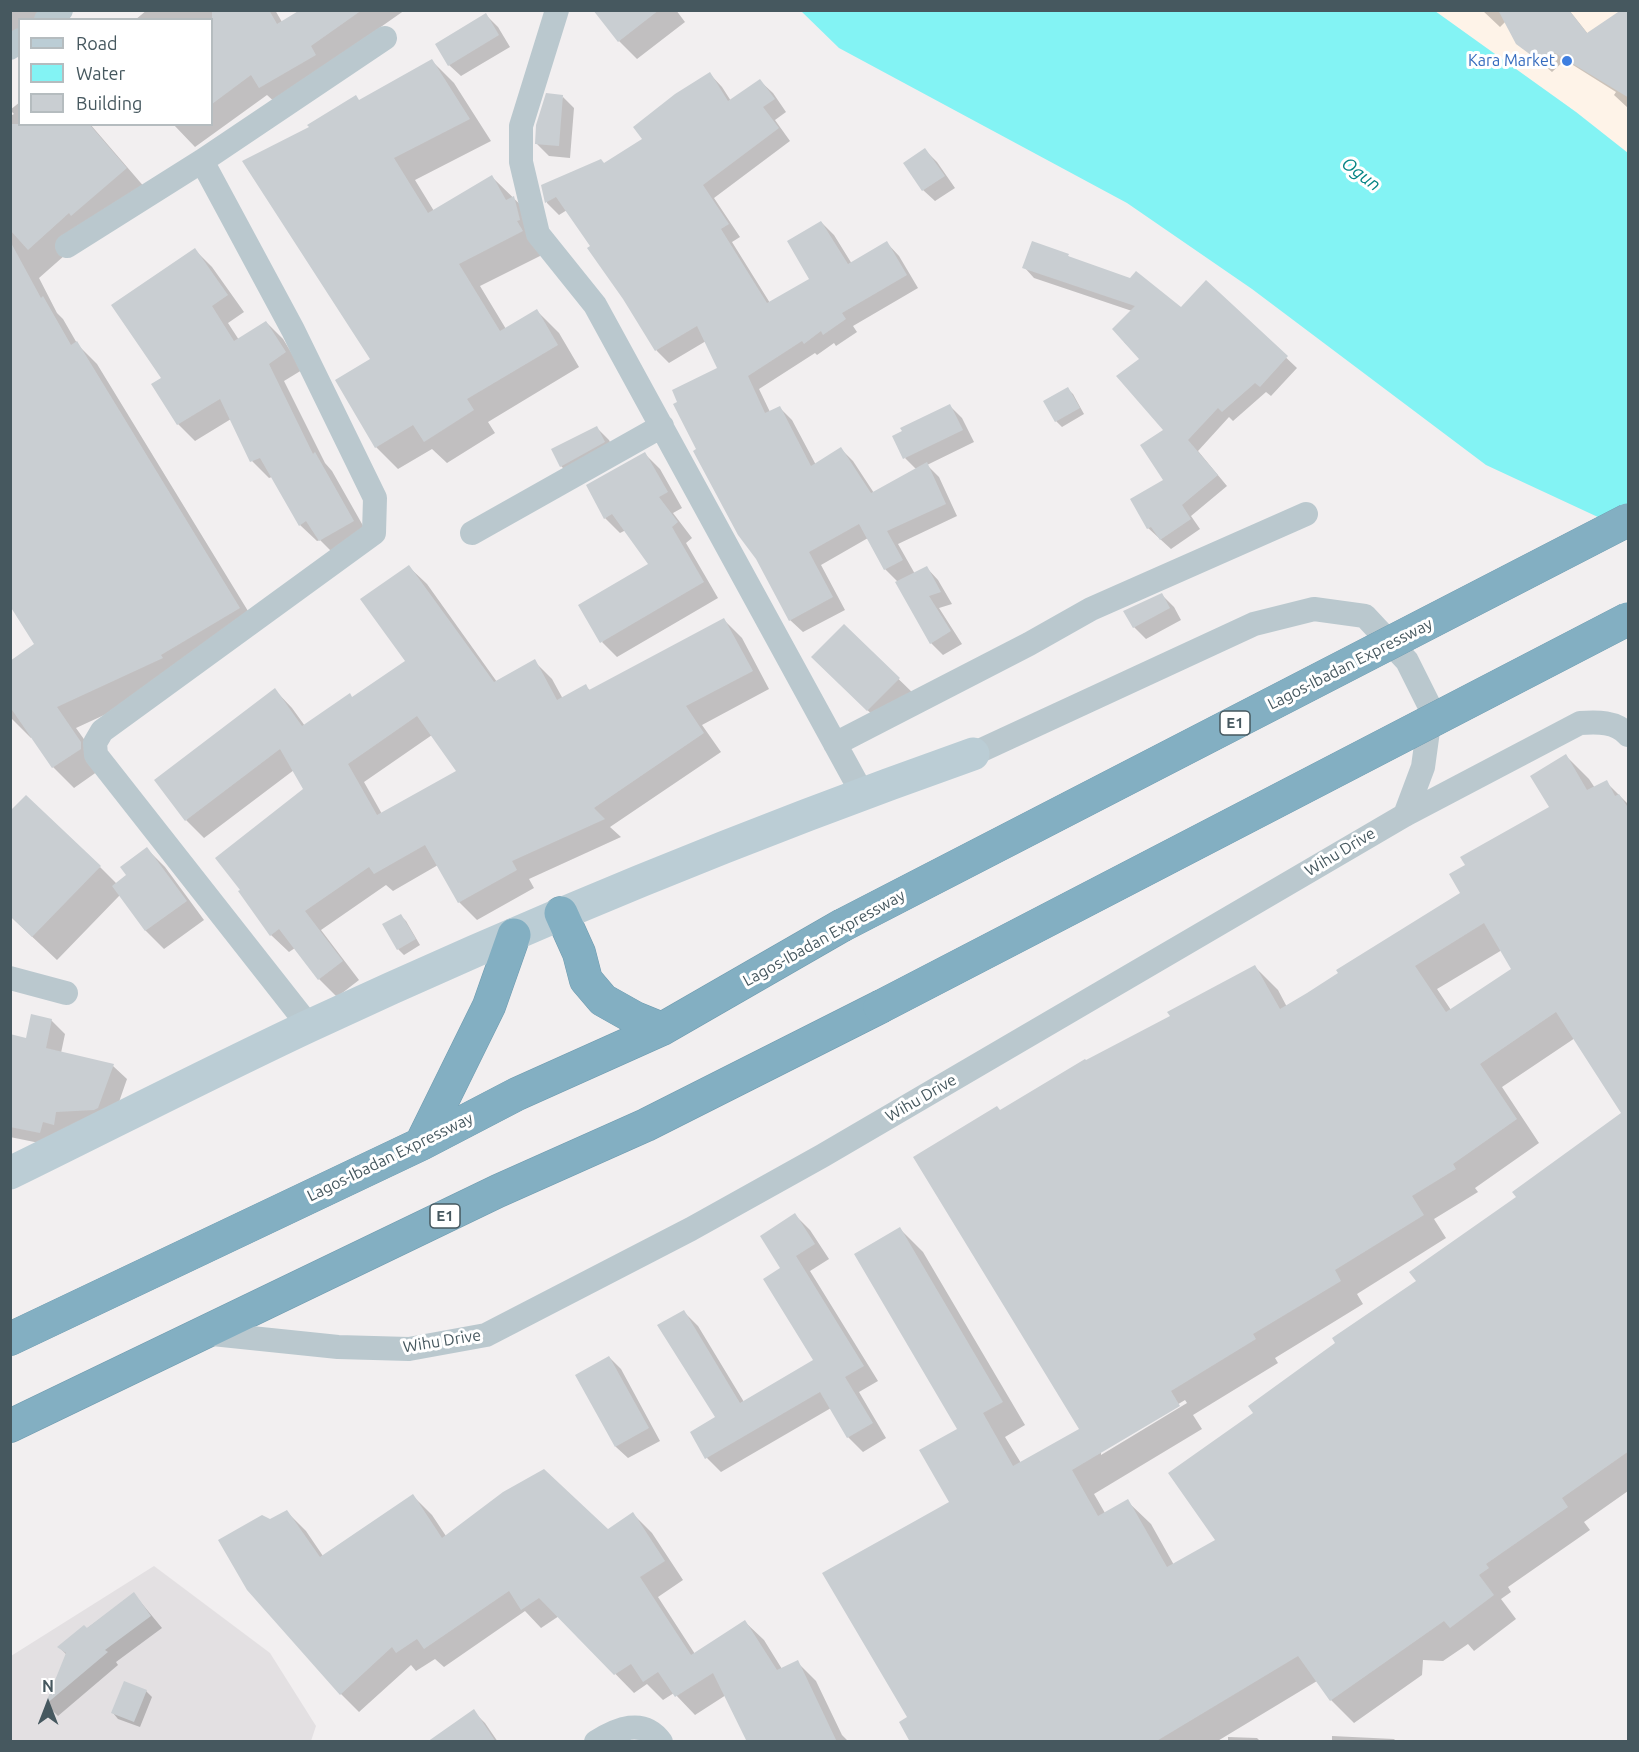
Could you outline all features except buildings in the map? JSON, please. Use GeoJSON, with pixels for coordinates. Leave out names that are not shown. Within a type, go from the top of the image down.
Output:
{"type":"FeatureCollection","features":[{"type":"Feature","properties":{"kind":"highway","name":"Lagos-Ibadan Expressway"},"geometry":{"type":"LineString","coordinates":[[10,1340],[421,1144],[517,1094],[662,1029],[841,927],[1629,520]]}},
{"type":"Feature","properties":{"kind":"highway","name":"E1"},"geometry":{"type":"LineString","coordinates":[[10,1426],[498,1191],[646,1125],[880,1007],[1629,619]]}},
{"type":"Feature","properties":{"kind":"highway"},"geometry":{"type":"LineString","coordinates":[[561,913],[579,953],[586,980],[603,1000],[635,1018],[662,1029]]}},
{"type":"Feature","properties":{"kind":"highway"},"geometry":{"type":"LineString","coordinates":[[421,1144],[489,1006],[514,935]]}},
{"type":"Feature","properties":{"kind":"main road"},"geometry":{"type":"LineString","coordinates":[[10,1173],[309,1026],[561,913],[862,793],[973,754]]}},
{"type":"Feature","properties":{"kind":"street"},"geometry":{"type":"LineString","coordinates":[[557,10],[521,126],[521,162],[538,234],[596,305],[862,793]]}},
{"type":"Feature","properties":{"kind":"street"},"geometry":{"type":"LineString","coordinates":[[67,246],[202,160],[385,38]]}},
{"type":"Feature","properties":{"kind":"street"},"geometry":{"type":"LineString","coordinates":[[202,160],[293,330],[375,498],[374,533],[102,731],[96,743],[96,755],[309,1026]]}},
{"type":"Feature","properties":{"kind":"street"},"geometry":{"type":"LineString","coordinates":[[472,533],[662,426]]}},
{"type":"Feature","properties":{"kind":"street"},"geometry":{"type":"LineString","coordinates":[[836,744],[1029,644],[1091,609],[1306,514]]}},
{"type":"Feature","properties":{"kind":"street"},"geometry":{"type":"LineString","coordinates":[[973,754],[1254,624],[1314,609],[1365,616],[1407,661],[1431,709],[1423,767],[1404,815]]}},
{"type":"Feature","properties":{"kind":"street","name":"Wihu Drive"},"geometry":{"type":"LineString","coordinates":[[203,1333],[338,1347],[409,1349],[486,1335],[691,1229],[822,1156],[1404,815],[1580,723],[1603,722],[1623,729],[1629,735]]}},
{"type":"Feature","properties":{"kind":"street"},"geometry":{"type":"LineString","coordinates":[[10,978],[66,993]]}},
{"type":"Feature","properties":{"kind":"street"},"geometry":{"type":"LineString","coordinates":[[596,1742],[613,1731],[629,1726],[644,1727],[661,1742]]}},
{"type":"Feature","properties":{"kind":"shaded area","name":"Kara Market"},"geometry":{"type":"Polygon","coordinates":[[[1435,11],[1628,11],[1628,153],[1576,112],[1435,11]]]}},
{"type":"Feature","properties":{"kind":"shaded area"},"geometry":{"type":"Polygon","coordinates":[[[154,1566],[270,1653],[316,1726],[311,1741],[11,1742],[11,1656],[154,1566]]]}},
{"type":"Feature","properties":{"kind":"water","name":"Ogun"},"geometry":{"type":"Polygon","coordinates":[[[801,11],[1435,11],[1576,112],[1628,153],[1628,531],[1486,465],[1252,289],[1127,203],[839,48],[801,11]]]}},
{"type":"Feature","properties":{"kind":"place","name":"Kara Market"},"geometry":{"type":"Point","coordinates":[1567,61]}}]}
